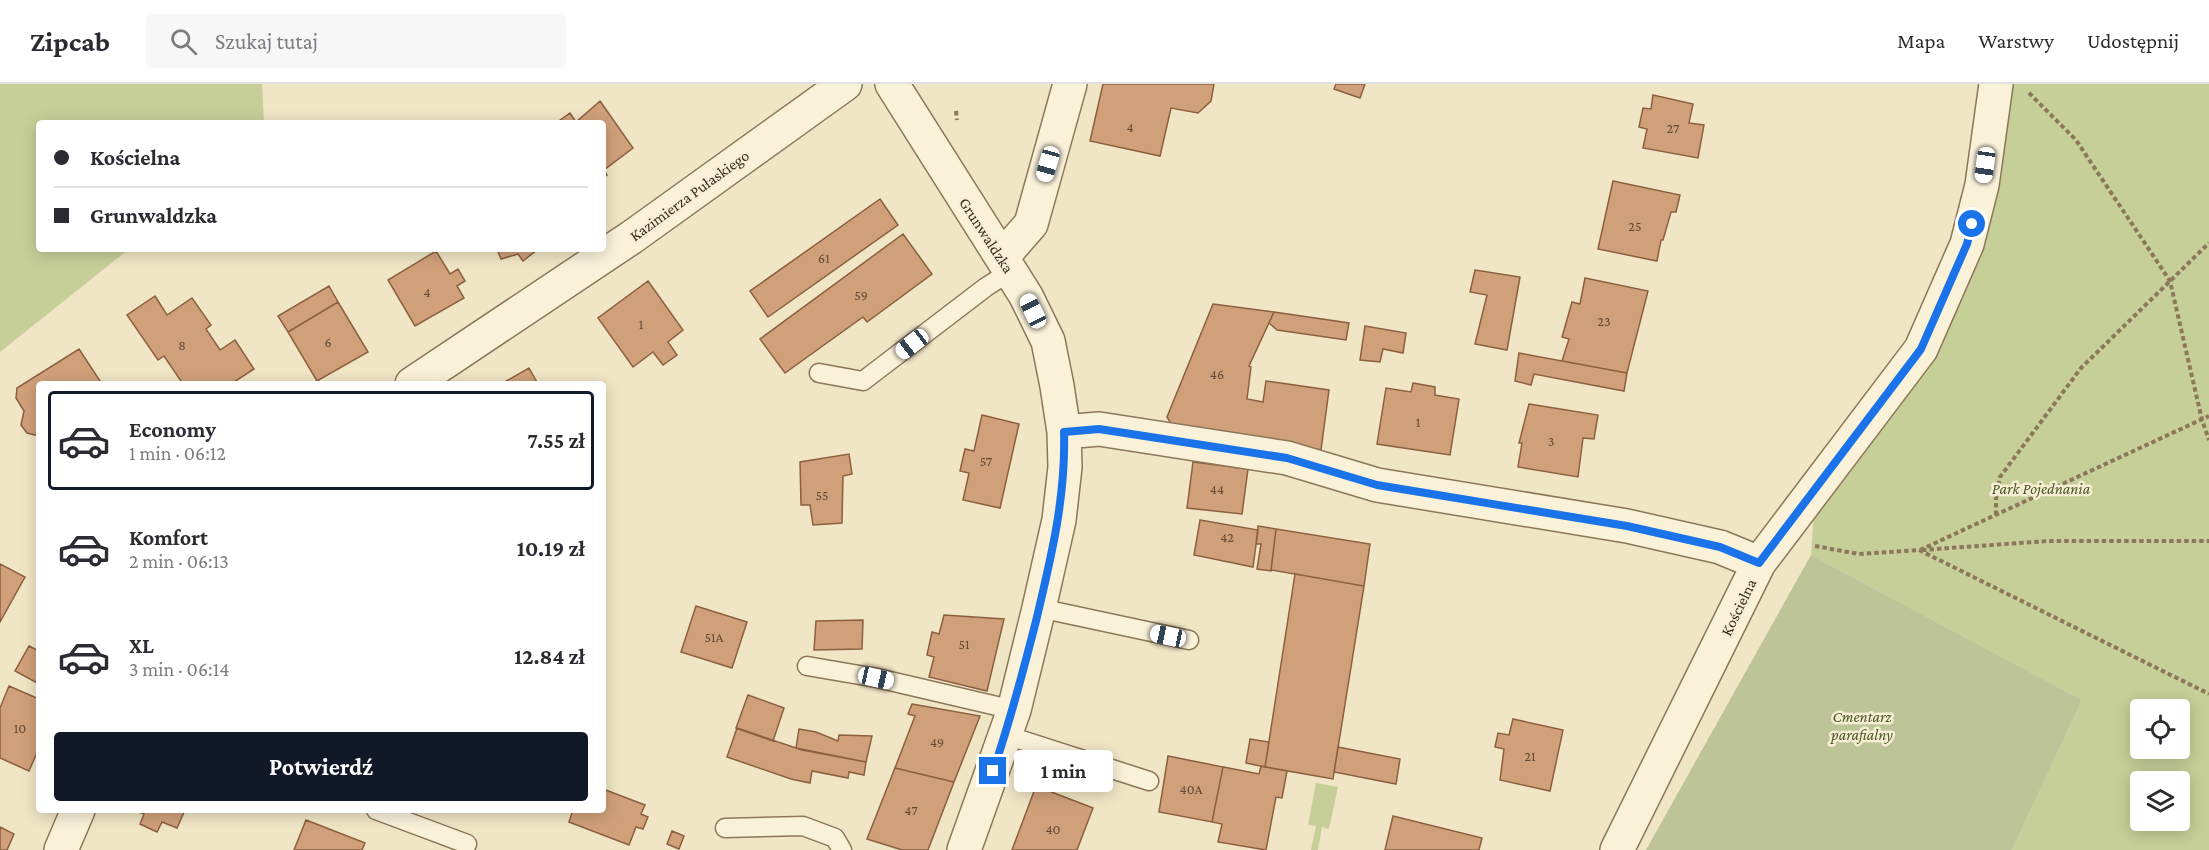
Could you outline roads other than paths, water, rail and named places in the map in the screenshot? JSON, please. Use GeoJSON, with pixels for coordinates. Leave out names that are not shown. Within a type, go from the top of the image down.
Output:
{"type":"FeatureCollection","features":[{"type":"Feature","properties":{"kind":"street","name":"Kazimierza Pułaskiego"},"geometry":{"type":"LineString","coordinates":[[416,381],[632,237],[845,84]]}},
{"type":"Feature","properties":{"kind":"street","name":"Grunwaldzka"},"geometry":{"type":"LineString","coordinates":[[892,84],[1007,264],[1048,341],[1064,432],[1065,467],[1059,520],[1039,608],[1010,722],[964,850]]}},
{"type":"Feature","properties":{"kind":"street"},"geometry":{"type":"LineString","coordinates":[[1007,264],[1031,224],[1070,84]]}},
{"type":"Feature","properties":{"kind":"street","name":"Kościelna"},"geometry":{"type":"LineString","coordinates":[[1617,850],[1759,563],[1921,349],[1967,244],[1982,185],[1996,84]]}},
{"type":"Feature","properties":{"kind":"street"},"geometry":{"type":"LineString","coordinates":[[1064,432],[1099,429],[1287,458],[1377,485],[1627,526],[1720,547],[1759,563]]}},
{"type":"Feature","properties":{"kind":"street"},"geometry":{"type":"LineString","coordinates":[[61,850],[77,813]]}},
{"type":"Feature","properties":{"kind":"lane"},"geometry":{"type":"LineString","coordinates":[[819,373],[863,381],[986,287],[1007,264]]}},
{"type":"Feature","properties":{"kind":"lane"},"geometry":{"type":"LineString","coordinates":[[1039,608],[1189,640]]}},
{"type":"Feature","properties":{"kind":"lane"},"geometry":{"type":"LineString","coordinates":[[807,666],[876,678],[1010,722],[1149,781]]}},
{"type":"Feature","properties":{"kind":"lane"},"geometry":{"type":"LineString","coordinates":[[384,813],[467,844]]}},
{"type":"Feature","properties":{"kind":"lane"},"geometry":{"type":"LineString","coordinates":[[725,828],[803,826],[835,838],[842,850]]}},
{"type":"Feature","properties":{"kind":"park label","name":"Park Pojednania"},"geometry":{"type":"Point","coordinates":[2041,488]}},
{"type":"Feature","properties":{"kind":"park label","name":"Cmentarz parafialny"},"geometry":{"type":"Point","coordinates":[1862,725]}}]}
